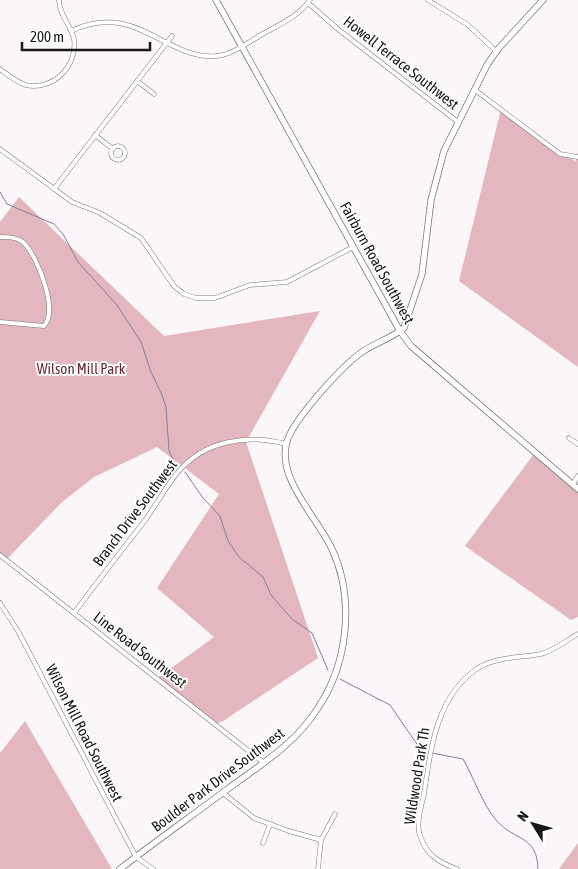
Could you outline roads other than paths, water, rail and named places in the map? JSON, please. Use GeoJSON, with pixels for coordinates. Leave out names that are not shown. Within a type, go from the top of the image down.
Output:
{"type":"FeatureCollection","features":[{"type":"Feature","properties":{"kind":"street"},"geometry":{"type":"LineString","coordinates":[[0,69],[24,84],[38,86],[53,81],[66,70],[73,55],[74,39],[71,30],[62,16],[59,0]]}},
{"type":"Feature","properties":{"kind":"street","name":"Fairburn Road Southwest"},"geometry":{"type":"LineString","coordinates":[[216,0],[400,331],[411,346],[427,362],[578,489]]}},
{"type":"Feature","properties":{"kind":"street"},"geometry":{"type":"LineString","coordinates":[[428,0],[468,25],[496,51]]}},
{"type":"Feature","properties":{"kind":"street"},"geometry":{"type":"LineString","coordinates":[[286,444],[294,428],[342,368],[364,351],[400,331],[407,323],[422,274],[436,175],[458,122],[496,51],[543,0]]}},
{"type":"Feature","properties":{"kind":"street"},"geometry":{"type":"LineString","coordinates":[[166,31],[192,51],[207,56],[224,55],[294,15],[309,1]]}},
{"type":"Feature","properties":{"kind":"street","name":"Howell Terrace Southwest"},"geometry":{"type":"LineString","coordinates":[[309,1],[339,30],[458,122]]}},
{"type":"Feature","properties":{"kind":"street"},"geometry":{"type":"LineString","coordinates":[[71,30],[81,20]]}},
{"type":"Feature","properties":{"kind":"street"},"geometry":{"type":"LineString","coordinates":[[54,189],[172,36]]}},
{"type":"Feature","properties":{"kind":"street"},"geometry":{"type":"LineString","coordinates":[[137,81],[154,94]]}},
{"type":"Feature","properties":{"kind":"street"},"geometry":{"type":"LineString","coordinates":[[475,90],[560,154],[578,157]]}},
{"type":"Feature","properties":{"kind":"street"},"geometry":{"type":"LineString","coordinates":[[95,135],[113,149]]}},
{"type":"Feature","properties":{"kind":"street"},"geometry":{"type":"LineString","coordinates":[[0,149],[72,202],[100,212],[141,238],[174,286],[184,294],[196,298],[215,298],[250,285],[287,282],[354,246]]}},
{"type":"Feature","properties":{"kind":"street"},"geometry":{"type":"LineString","coordinates":[[0,237],[16,238],[26,246],[46,287],[50,305],[49,318],[44,326],[0,322]]}},
{"type":"Feature","properties":{"kind":"street"},"geometry":{"type":"LineString","coordinates":[[569,438],[578,444]]}},
{"type":"Feature","properties":{"kind":"street","name":"Branch Drive Southwest"},"geometry":{"type":"LineString","coordinates":[[74,613],[150,513],[176,474],[191,459],[210,447],[232,441],[262,440],[286,444]]}},
{"type":"Feature","properties":{"kind":"street","name":"Boulder Park Drive Southwest"},"geometry":{"type":"LineString","coordinates":[[120,869],[264,763],[297,736],[320,706],[338,665],[345,629],[344,592],[338,564],[326,537],[289,476],[285,460],[286,444]]}},
{"type":"Feature","properties":{"kind":"street"},"geometry":{"type":"LineString","coordinates":[[573,484],[578,476]]}},
{"type":"Feature","properties":{"kind":"street","name":"Line Road Southwest"},"geometry":{"type":"LineString","coordinates":[[0,556],[264,763]]}},
{"type":"Feature","properties":{"kind":"street","name":"Wilson Mill Road Southwest"},"geometry":{"type":"LineString","coordinates":[[0,603],[26,648],[136,857],[152,869]]}},
{"type":"Feature","properties":{"kind":"street","name":"Wildwood Park Th"},"geometry":{"type":"LineString","coordinates":[[457,869],[440,862],[432,855],[424,846],[419,832],[420,814],[436,724],[450,697],[479,668],[500,659],[543,654],[578,634]]}},
{"type":"Feature","properties":{"kind":"street"},"geometry":{"type":"LineString","coordinates":[[223,793],[254,818],[321,840]]}},
{"type":"Feature","properties":{"kind":"street"},"geometry":{"type":"LineString","coordinates":[[318,869],[321,840],[335,814]]}},
{"type":"Feature","properties":{"kind":"street"},"geometry":{"type":"LineString","coordinates":[[263,842],[270,824]]}},
{"type":"Feature","properties":{"kind":"waterway"},"geometry":{"type":"LineString","coordinates":[[0,192],[7,204],[54,224],[63,234],[78,262],[117,305],[141,342],[166,407],[169,451],[175,463]]}},
{"type":"Feature","properties":{"kind":"waterway"},"geometry":{"type":"LineString","coordinates":[[185,472],[203,498],[220,516],[228,541],[239,557],[263,577],[271,595],[292,619],[312,633],[328,670]]}},
{"type":"Feature","properties":{"kind":"waterway"},"geometry":{"type":"LineString","coordinates":[[340,679],[390,705],[423,753],[428,753]]}},
{"type":"Feature","properties":{"kind":"waterway"},"geometry":{"type":"LineString","coordinates":[[432,753],[463,759],[496,820],[503,827],[524,840],[534,850],[538,869]]}},
{"type":"Feature","properties":{"kind":"park label","name":"Wilson Mill Park"},"geometry":{"type":"Point","coordinates":[81,369]}}]}
